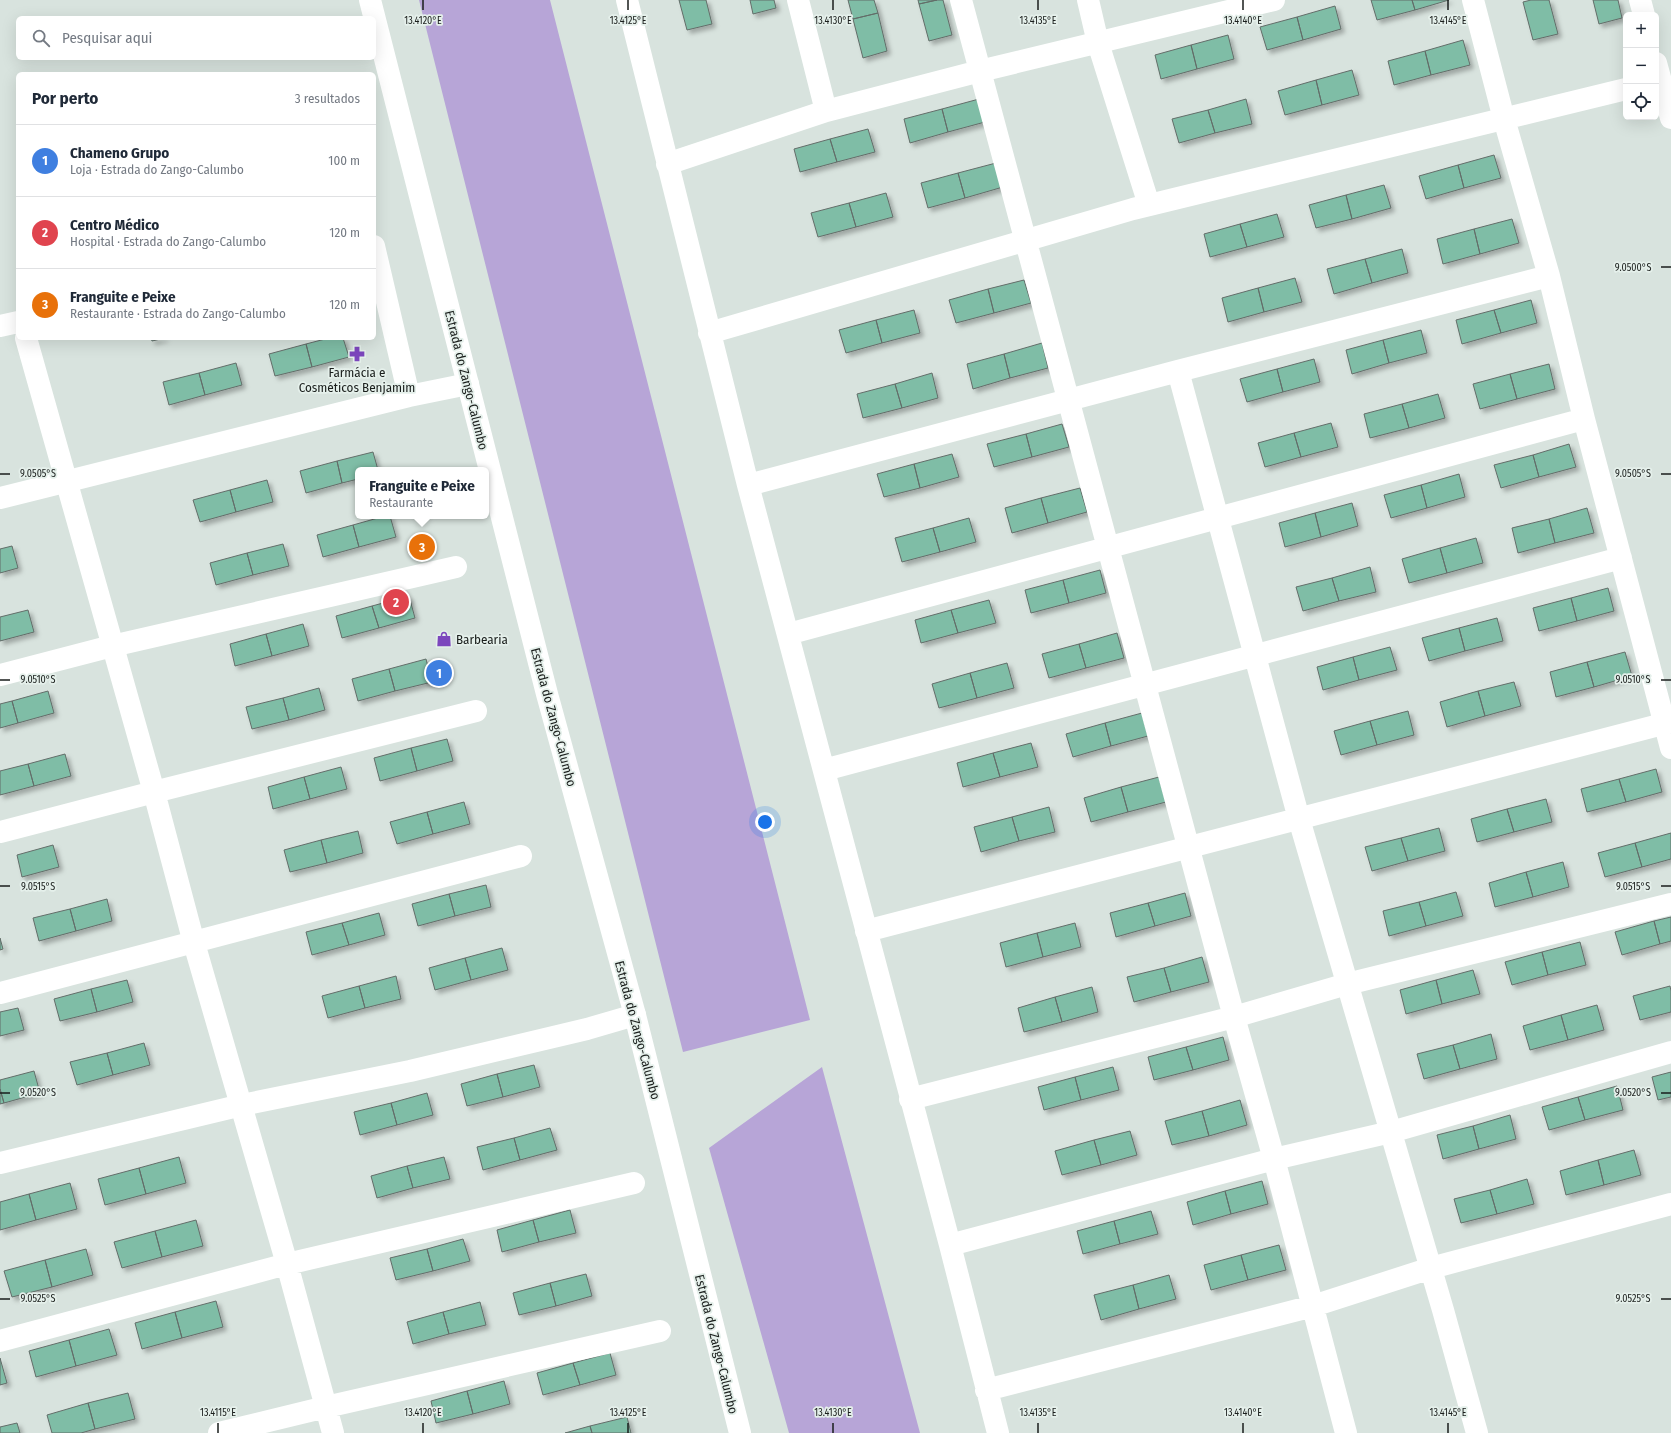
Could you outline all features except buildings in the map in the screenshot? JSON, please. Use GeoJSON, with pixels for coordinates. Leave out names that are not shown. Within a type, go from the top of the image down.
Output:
{"type":"FeatureCollection","features":[{"type":"Feature","properties":{"kind":"street","name":"Estrada do Zango-Calumbo"},"geometry":{"type":"LineString","coordinates":[[370,0],[374,16]]}},
{"type":"Feature","properties":{"kind":"street"},"geometry":{"type":"LineString","coordinates":[[627,0],[748,485],[950,1245],[998,1433]]}},
{"type":"Feature","properties":{"kind":"street"},"geometry":{"type":"LineString","coordinates":[[798,0],[826,111]]}},
{"type":"Feature","properties":{"kind":"street"},"geometry":{"type":"LineString","coordinates":[[961,0],[1234,1017],[1274,1159],[1346,1433]]}},
{"type":"Feature","properties":{"kind":"street"},"geometry":{"type":"LineString","coordinates":[[1088,0],[1098,43],[1149,205]]}},
{"type":"Feature","properties":{"kind":"street"},"geometry":{"type":"LineString","coordinates":[[667,164],[826,111],[980,71],[1274,0]]}},
{"type":"Feature","properties":{"kind":"street"},"geometry":{"type":"LineString","coordinates":[[1473,0],[1504,119],[1549,276],[1584,419],[1621,558],[1668,723],[1671,748]]}},
{"type":"Feature","properties":{"kind":"street"},"geometry":{"type":"LineString","coordinates":[[1640,0],[1643,12]]}},
{"type":"Feature","properties":{"kind":"street","name":"Estrada do Zango-Calumbo"},"geometry":{"type":"LineString","coordinates":[[376,24],[547,694],[635,1015],[740,1433]]}},
{"type":"Feature","properties":{"kind":"street"},"geometry":{"type":"LineString","coordinates":[[1661,76],[1671,118]]}},
{"type":"Feature","properties":{"kind":"street"},"geometry":{"type":"LineString","coordinates":[[709,333],[1149,205],[1623,90]]}},
{"type":"Feature","properties":{"kind":"street"},"geometry":{"type":"LineString","coordinates":[[376,255],[409,396]]}},
{"type":"Feature","properties":{"kind":"street"},"geometry":{"type":"LineString","coordinates":[[748,485],[1178,371],[1549,276]]}},
{"type":"Feature","properties":{"kind":"street"},"geometry":{"type":"LineString","coordinates":[[0,326],[16,322]]}},
{"type":"Feature","properties":{"kind":"street"},"geometry":{"type":"LineString","coordinates":[[27,340],[154,792],[194,943],[242,1105],[333,1433]]}},
{"type":"Feature","properties":{"kind":"street"},"geometry":{"type":"LineString","coordinates":[[1178,371],[1299,819],[1431,1268],[1477,1433]]}},
{"type":"Feature","properties":{"kind":"street"},"geometry":{"type":"LineString","coordinates":[[0,498],[409,396],[468,384]]}},
{"type":"Feature","properties":{"kind":"street"},"geometry":{"type":"LineString","coordinates":[[788,634],[1584,419]]}},
{"type":"Feature","properties":{"kind":"street"},"geometry":{"type":"LineString","coordinates":[[824,770],[1621,558]]}},
{"type":"Feature","properties":{"kind":"street"},"geometry":{"type":"LineString","coordinates":[[0,675],[112,646],[456,567]]}},
{"type":"Feature","properties":{"kind":"street"},"geometry":{"type":"LineString","coordinates":[[0,832],[476,711]]}},
{"type":"Feature","properties":{"kind":"street"},"geometry":{"type":"LineString","coordinates":[[866,931],[1668,723]]}},
{"type":"Feature","properties":{"kind":"street"},"geometry":{"type":"LineString","coordinates":[[0,993],[521,856]]}},
{"type":"Feature","properties":{"kind":"street"},"geometry":{"type":"LineString","coordinates":[[910,1099],[1234,1017],[1347,984],[1671,904]]}},
{"type":"Feature","properties":{"kind":"street"},"geometry":{"type":"LineString","coordinates":[[0,1164],[242,1105],[410,1071],[586,1029],[635,1015]]}},
{"type":"Feature","properties":{"kind":"street"},"geometry":{"type":"LineString","coordinates":[[950,1245],[1274,1159],[1391,1132],[1671,1052]]}},
{"type":"Feature","properties":{"kind":"street"},"geometry":{"type":"LineString","coordinates":[[0,1341],[287,1264],[634,1183]]}},
{"type":"Feature","properties":{"kind":"street"},"geometry":{"type":"LineString","coordinates":[[986,1390],[1313,1306],[1431,1268],[1671,1204]]}},
{"type":"Feature","properties":{"kind":"street"},"geometry":{"type":"LineString","coordinates":[[219,1433],[326,1407],[660,1331]]}},
{"type":"Feature","properties":{"kind":"shaded area"},"geometry":{"type":"Polygon","coordinates":[[[419,0],[550,0],[810,1020],[683,1052],[419,0]]]}},
{"type":"Feature","properties":{"kind":"shaded area"},"geometry":{"type":"Polygon","coordinates":[[[822,1067],[920,1433],[789,1433],[709,1148],[822,1067]]]}},
{"type":"Feature","properties":{"kind":"place","name":"Farmácia e Cosméticos Benjamim"},"geometry":{"type":"Point","coordinates":[357,354]}},
{"type":"Feature","properties":{"kind":"place","name":"Franguite e Peixe"},"geometry":{"type":"Point","coordinates":[422,547]}},
{"type":"Feature","properties":{"kind":"place","name":"Centro Médico"},"geometry":{"type":"Point","coordinates":[396,602]}},
{"type":"Feature","properties":{"kind":"place","name":"Barbearia"},"geometry":{"type":"Point","coordinates":[444,639]}},
{"type":"Feature","properties":{"kind":"place","name":"Chameno Grupo"},"geometry":{"type":"Point","coordinates":[439,673]}}]}
